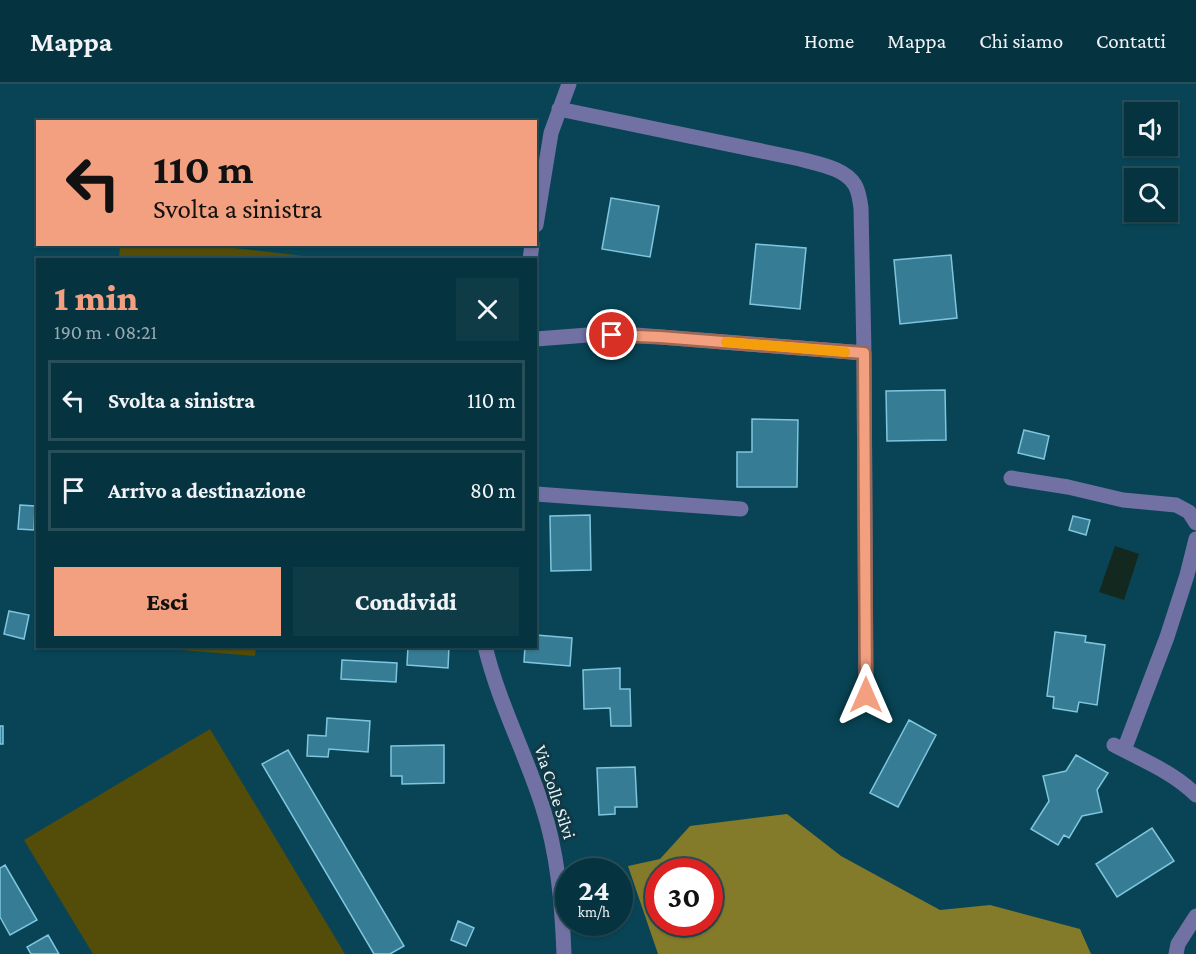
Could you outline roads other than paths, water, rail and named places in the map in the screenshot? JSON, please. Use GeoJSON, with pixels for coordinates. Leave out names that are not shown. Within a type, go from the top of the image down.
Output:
{"type":"FeatureCollection","features":[{"type":"Feature","properties":{"kind":"street"},"geometry":{"type":"LineString","coordinates":[[537,219],[551,133],[569,84]]}},
{"type":"Feature","properties":{"kind":"street"},"geometry":{"type":"LineString","coordinates":[[559,109],[800,159],[832,169],[849,178],[855,185],[861,208],[866,695]]}},
{"type":"Feature","properties":{"kind":"street"},"geometry":{"type":"LineString","coordinates":[[537,339],[588,335],[636,335],[864,353]]}},
{"type":"Feature","properties":{"kind":"street"},"geometry":{"type":"LineString","coordinates":[[1011,478],[1068,487],[1124,500],[1176,505],[1189,512],[1196,523]]}},
{"type":"Feature","properties":{"kind":"street"},"geometry":{"type":"LineString","coordinates":[[537,494],[741,509]]}},
{"type":"Feature","properties":{"kind":"street"},"geometry":{"type":"LineString","coordinates":[[1196,539],[1167,637],[1119,747],[1166,772],[1196,795]]}},
{"type":"Feature","properties":{"kind":"street","name":"Via Colle Silvi"},"geometry":{"type":"LineString","coordinates":[[486,648],[491,670],[530,769],[549,829],[559,891],[564,954]]}},
{"type":"Feature","properties":{"kind":"street"},"geometry":{"type":"LineString","coordinates":[[1176,954],[1178,944],[1196,916]]}}]}
